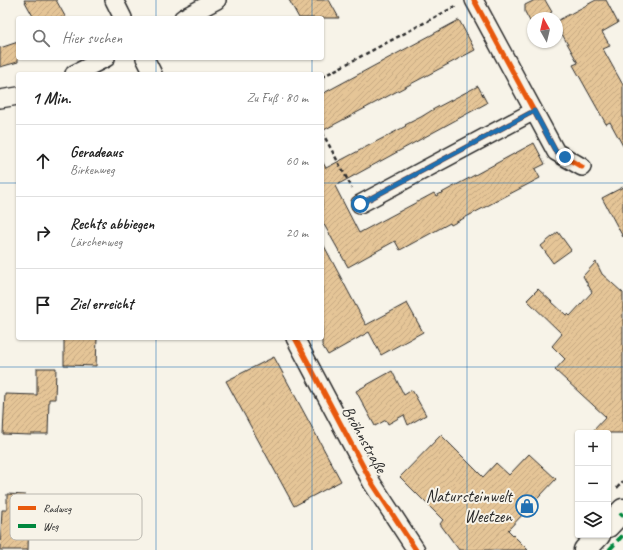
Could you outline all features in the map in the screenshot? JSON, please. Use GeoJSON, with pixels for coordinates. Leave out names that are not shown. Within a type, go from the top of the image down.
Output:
{"type":"FeatureCollection","features":[{"type":"Feature","properties":{"kind":"street"},"geometry":{"type":"LineString","coordinates":[[114,0],[122,16]]}},
{"type":"Feature","properties":{"kind":"street"},"geometry":{"type":"LineString","coordinates":[[187,16],[217,0]]}},
{"type":"Feature","properties":{"kind":"street"},"geometry":{"type":"LineString","coordinates":[[474,0],[556,152],[582,168]]}},
{"type":"Feature","properties":{"kind":"street"},"geometry":{"type":"LineString","coordinates":[[78,72],[102,60]]}},
{"type":"Feature","properties":{"kind":"street"},"geometry":{"type":"LineString","coordinates":[[146,60],[152,72]]}},
{"type":"Feature","properties":{"kind":"street"},"geometry":{"type":"LineString","coordinates":[[0,99],[16,96]]}},
{"type":"Feature","properties":{"kind":"street"},"geometry":{"type":"LineString","coordinates":[[360,204],[534,111]]}},
{"type":"Feature","properties":{"kind":"street","name":"Bröhnstraße"},"geometry":{"type":"LineString","coordinates":[[296,340],[372,483],[416,550]]}},
{"type":"Feature","properties":{"kind":"street"},"geometry":{"type":"LineString","coordinates":[[611,523],[623,510]]}},
{"type":"Feature","properties":{"kind":"street"},"geometry":{"type":"LineString","coordinates":[[585,550],[596,538]]}},
{"type":"Feature","properties":{"kind":"path"},"geometry":{"type":"LineString","coordinates":[[324,76],[458,5]]}},
{"type":"Feature","properties":{"kind":"path"},"geometry":{"type":"LineString","coordinates":[[324,136],[360,204]]}},
{"type":"Feature","properties":{"kind":"building"},"geometry":{"type":"Polygon","coordinates":[[[24,0],[56,0],[65,16],[33,16],[24,0]]]}},
{"type":"Feature","properties":{"kind":"building"},"geometry":{"type":"Polygon","coordinates":[[[289,0],[329,0],[339,18],[324,18],[324,16],[298,16],[289,0]]]}},
{"type":"Feature","properties":{"kind":"building"},"geometry":{"type":"Polygon","coordinates":[[[535,0],[545,0],[552,12],[527,12],[527,16],[525,12],[525,5],[535,0]]]}},
{"type":"Feature","properties":{"kind":"building"},"geometry":{"type":"Polygon","coordinates":[[[596,0],[606,0],[618,23],[602,32],[610,46],[603,49],[623,85],[623,146],[610,122],[606,124],[573,65],[578,63],[563,36],[563,18],[596,0]]]}},
{"type":"Feature","properties":{"kind":"building"},"geometry":{"type":"Polygon","coordinates":[[[459,20],[475,50],[324,130],[324,93],[459,20]]]}},
{"type":"Feature","properties":{"kind":"building"},"geometry":{"type":"Polygon","coordinates":[[[16,43],[16,60],[18,60],[18,62],[0,67],[0,48],[16,43]]]}},
{"type":"Feature","properties":{"kind":"building"},"geometry":{"type":"Polygon","coordinates":[[[478,86],[487,103],[335,186],[359,233],[434,193],[436,196],[534,143],[545,164],[535,169],[540,178],[400,250],[395,241],[348,267],[324,225],[324,164],[326,168],[406,126],[405,125],[478,86]]]}},
{"type":"Feature","properties":{"kind":"building"},"geometry":{"type":"Polygon","coordinates":[[[623,187],[623,237],[602,198],[623,187]]]}},
{"type":"Feature","properties":{"kind":"building"},"geometry":{"type":"Polygon","coordinates":[[[558,232],[571,250],[553,263],[541,246],[558,232]]]}},
{"type":"Feature","properties":{"kind":"building"},"geometry":{"type":"Polygon","coordinates":[[[324,246],[366,325],[407,303],[423,332],[381,355],[369,332],[328,355],[322,345],[322,340],[324,340],[324,246]]]}},
{"type":"Feature","properties":{"kind":"building"},"geometry":{"type":"Polygon","coordinates":[[[596,262],[602,274],[623,293],[623,433],[611,433],[611,430],[594,430],[606,417],[555,370],[565,359],[552,346],[562,334],[527,300],[538,289],[566,315],[568,314],[570,316],[592,292],[583,276],[596,262]]]}},
{"type":"Feature","properties":{"kind":"building"},"geometry":{"type":"Polygon","coordinates":[[[64,340],[97,340],[96,366],[64,365],[64,340]]]}},
{"type":"Feature","properties":{"kind":"building"},"geometry":{"type":"Polygon","coordinates":[[[274,357],[341,481],[294,506],[226,381],[274,357]]]}},
{"type":"Feature","properties":{"kind":"building"},"geometry":{"type":"Polygon","coordinates":[[[37,368],[56,368],[55,399],[49,399],[48,434],[3,434],[5,394],[37,395],[37,368]]]}},
{"type":"Feature","properties":{"kind":"building"},"geometry":{"type":"Polygon","coordinates":[[[392,371],[404,395],[412,390],[426,415],[408,425],[404,415],[388,424],[386,420],[375,426],[356,391],[392,371]]]}},
{"type":"Feature","properties":{"kind":"building"},"geometry":{"type":"Polygon","coordinates":[[[441,435],[483,477],[496,463],[509,475],[529,454],[556,479],[508,530],[528,550],[459,550],[440,524],[443,520],[400,477],[441,435]]]}},
{"type":"Feature","properties":{"kind":"building"},"geometry":{"type":"Polygon","coordinates":[[[7,494],[10,494],[10,540],[28,540],[28,550],[0,550],[2,510],[7,510],[7,494]]]}},
{"type":"Feature","properties":{"kind":"marked path"},"geometry":{"type":"LineString","coordinates":[[620,513],[623,516]]}},
{"type":"Feature","properties":{"kind":"marked path"},"geometry":{"type":"LineString","coordinates":[[609,550],[623,535]]}},
{"type":"Feature","properties":{"kind":"cycle path"},"geometry":{"type":"LineString","coordinates":[[474,0],[556,152],[582,167]]}},
{"type":"Feature","properties":{"kind":"cycle path"},"geometry":{"type":"LineString","coordinates":[[360,204],[534,111]]}},
{"type":"Feature","properties":{"kind":"cycle path"},"geometry":{"type":"LineString","coordinates":[[296,340],[372,483],[416,550]]}},
{"type":"Feature","properties":{"kind":"place","name":"Natursteinwelt Weetzen"},"geometry":{"type":"Point","coordinates":[527,506]}},
{"type":"Feature","properties":{"kind":"route"},"geometry":{"type":"LineString","coordinates":[[360,204],[534,111],[556,152],[565,157]]}}]}
